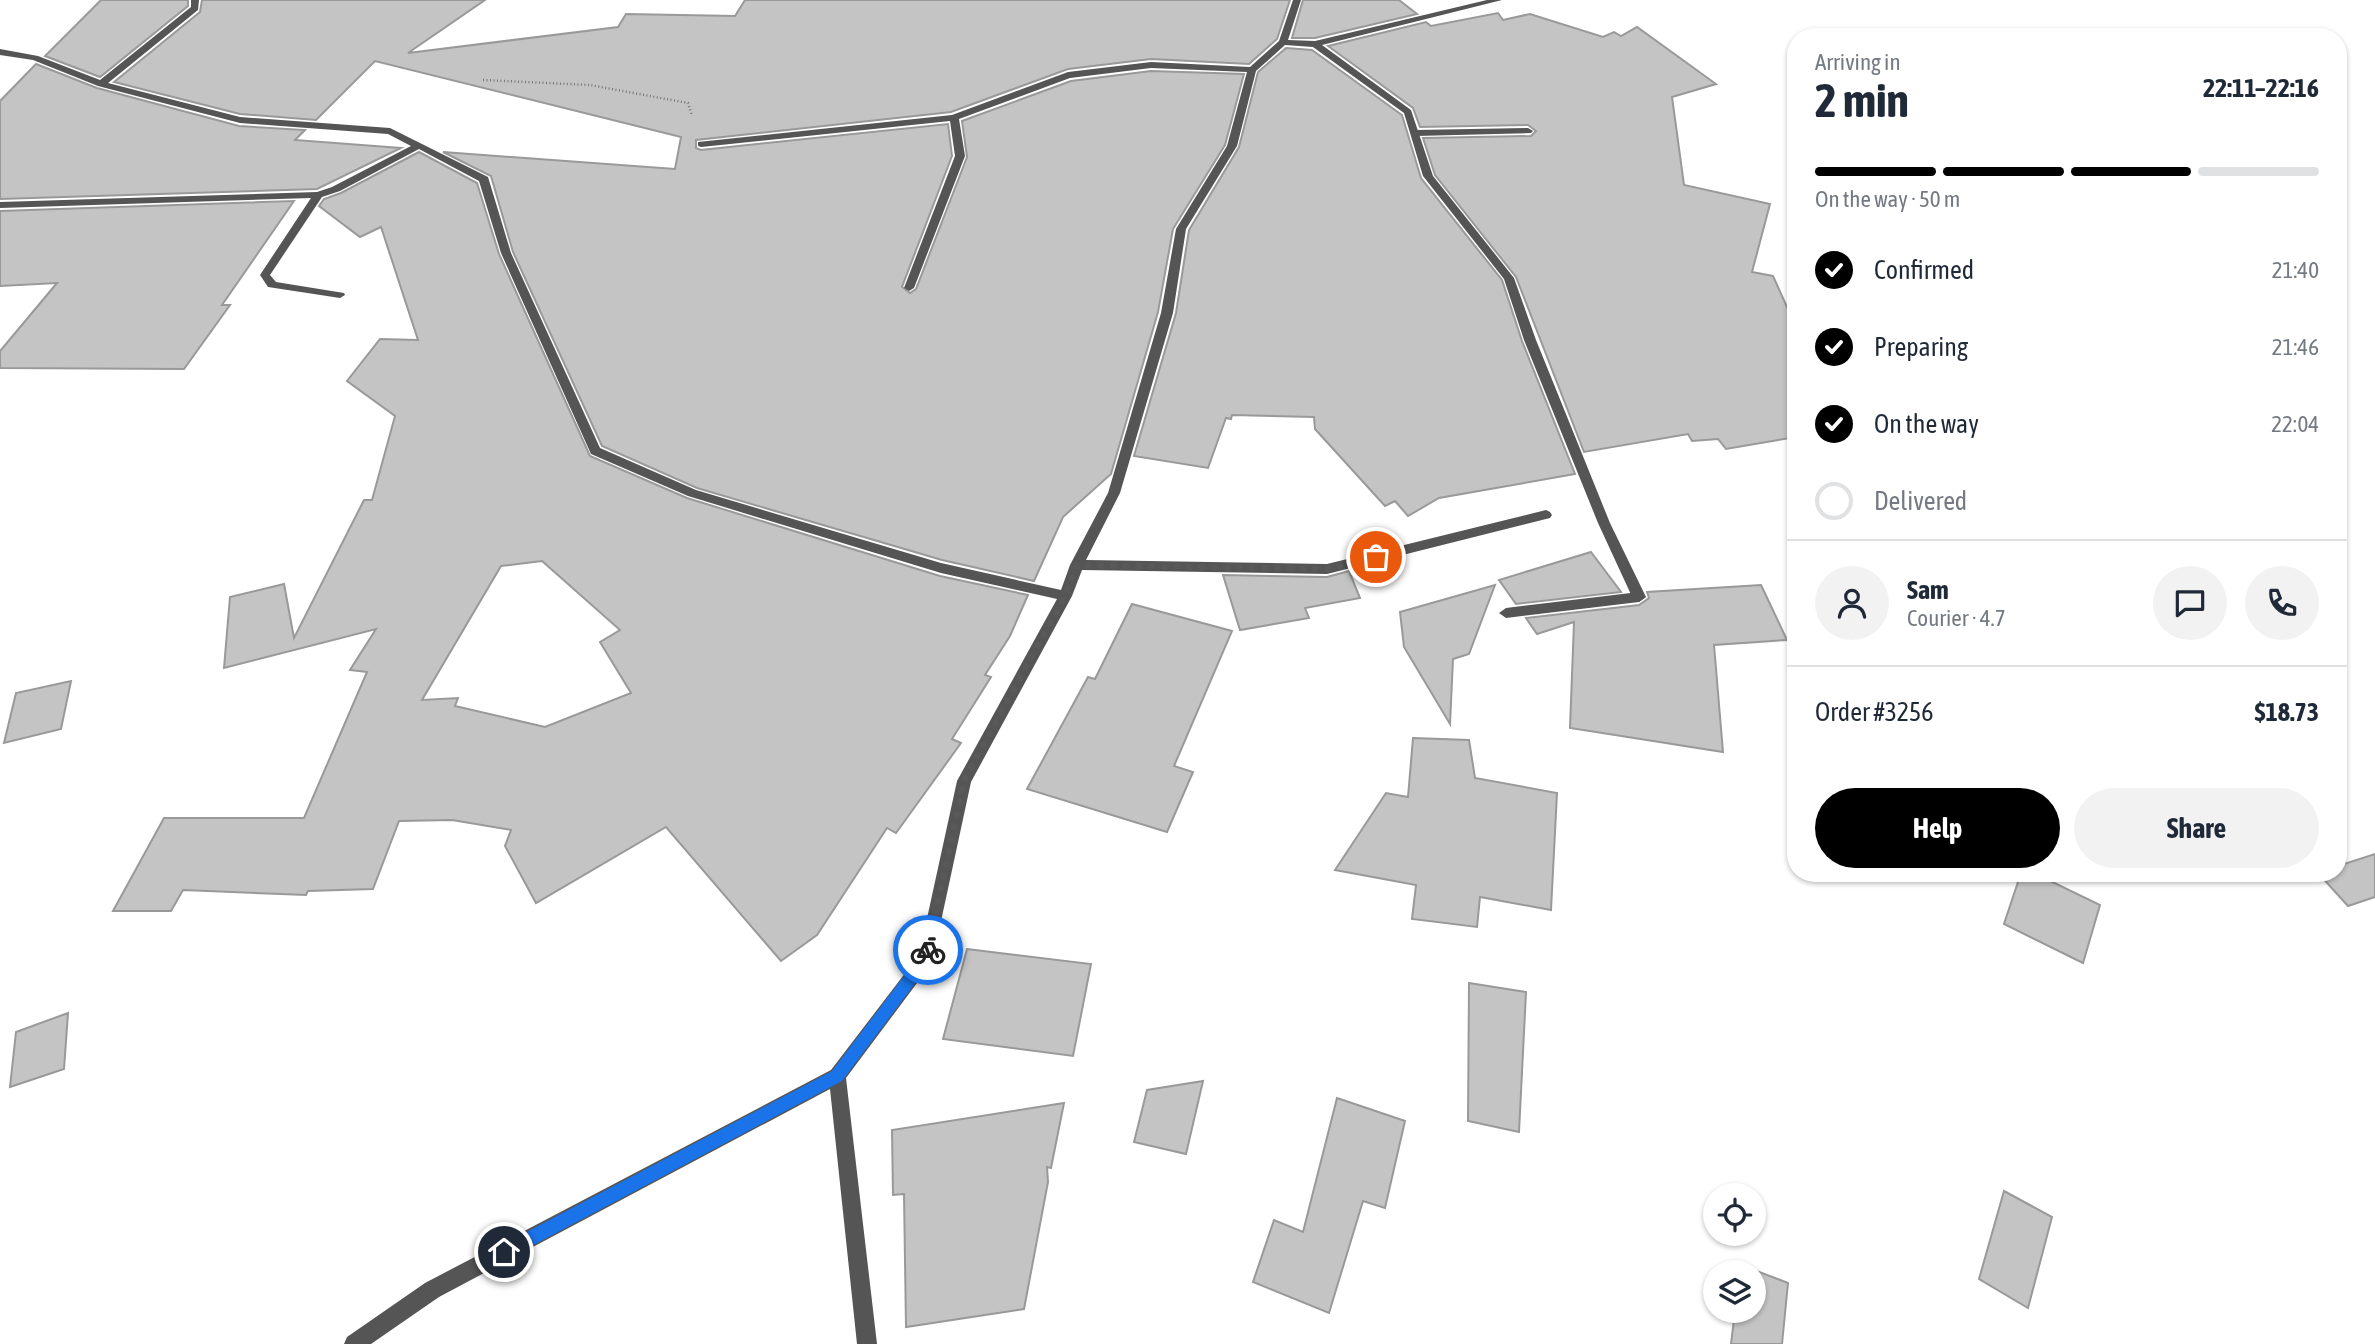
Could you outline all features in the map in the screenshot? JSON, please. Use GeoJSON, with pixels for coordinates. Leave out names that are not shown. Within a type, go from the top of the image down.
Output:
{"type":"FeatureCollection","features":[{"type":"Feature","properties":{"kind":"street"},"geometry":{"type":"LineString","coordinates":[[101,84],[195,8],[195,0]]}},
{"type":"Feature","properties":{"kind":"street"},"geometry":{"type":"LineString","coordinates":[[354,1344],[432,1290],[837,1076],[926,958],[964,780],[1065,596],[1077,565],[1114,493],[1167,313],[1181,229],[1232,146],[1252,70],[1283,42],[1297,0]]}},
{"type":"Feature","properties":{"kind":"street"},"geometry":{"type":"LineString","coordinates":[[1283,42],[1315,44],[1498,0]]}},
{"type":"Feature","properties":{"kind":"street"},"geometry":{"type":"LineString","coordinates":[[1315,44],[1408,112],[1428,176],[1510,278],[1530,340],[1604,523],[1639,597],[1506,614]]}},
{"type":"Feature","properties":{"kind":"street"},"geometry":{"type":"LineString","coordinates":[[0,52],[35,58],[101,84],[240,120],[390,131],[484,179],[506,253],[595,452],[692,493],[941,568],[1065,596]]}},
{"type":"Feature","properties":{"kind":"street"},"geometry":{"type":"LineString","coordinates":[[701,144],[954,118],[1068,75],[1151,65],[1252,70]]}},
{"type":"Feature","properties":{"kind":"street"},"geometry":{"type":"LineString","coordinates":[[909,288],[960,156],[954,118]]}},
{"type":"Feature","properties":{"kind":"street"},"geometry":{"type":"LineString","coordinates":[[1416,133],[1528,131]]}},
{"type":"Feature","properties":{"kind":"street"},"geometry":{"type":"LineString","coordinates":[[0,205],[317,195],[335,189],[418,146]]}},
{"type":"Feature","properties":{"kind":"street"},"geometry":{"type":"LineString","coordinates":[[317,195],[265,275],[272,285],[340,295]]}},
{"type":"Feature","properties":{"kind":"street"},"geometry":{"type":"LineString","coordinates":[[1077,565],[1327,569],[1546,515]]}},
{"type":"Feature","properties":{"kind":"street"},"geometry":{"type":"LineString","coordinates":[[837,1076],[867,1344]]}},
{"type":"Feature","properties":{"kind":"path"},"geometry":{"type":"LineString","coordinates":[[482,80],[590,85],[688,103],[701,144]]}},
{"type":"Feature","properties":{"kind":"building"},"geometry":{"type":"Polygon","coordinates":[[[101,0],[188,0],[188,6],[100,77],[45,56],[101,0]]]}},
{"type":"Feature","properties":{"kind":"building"},"geometry":{"type":"Polygon","coordinates":[[[202,0],[485,0],[408,53],[618,27],[626,14],[735,16],[745,0],[1290,0],[1277,39],[1249,64],[1151,59],[1068,69],[951,112],[696,140],[696,148],[701,150],[948,124],[952,156],[902,287],[910,293],[916,289],[967,157],[962,121],[1071,81],[1151,71],[1244,74],[1225,145],[1173,229],[1158,312],[1111,474],[1063,517],[1034,581],[942,560],[697,488],[602,446],[513,252],[491,176],[443,152],[675,169],[681,137],[375,61],[316,120],[240,114],[114,82],[200,12],[202,0]]]}},
{"type":"Feature","properties":{"kind":"building"},"geometry":{"type":"Polygon","coordinates":[[[1303,0],[1399,0],[1417,14],[1315,38],[1292,38],[1303,0]]]}},
{"type":"Feature","properties":{"kind":"building"},"geometry":{"type":"Polygon","coordinates":[[[1498,13],[1503,20],[1530,14],[1603,37],[1614,32],[1621,36],[1637,27],[1716,84],[1672,97],[1684,185],[1770,204],[1752,272],[1773,276],[1787,307],[1787,439],[1726,449],[1718,439],[1692,441],[1688,434],[1584,452],[1516,277],[1435,175],[1423,138],[1531,136],[1536,131],[1528,125],[1420,127],[1413,108],[1328,46],[1426,22],[1431,26],[1498,13]]]}},
{"type":"Feature","properties":{"kind":"building"},"geometry":{"type":"Polygon","coordinates":[[[1286,48],[1312,50],[1402,115],[1421,178],[1502,280],[1522,341],[1575,474],[1439,498],[1408,516],[1395,501],[1385,506],[1315,429],[1314,417],[1232,415],[1231,419],[1226,418],[1208,468],[1134,456],[1176,313],[1189,230],[1239,147],[1258,72],[1286,48]]]}},
{"type":"Feature","properties":{"kind":"building"},"geometry":{"type":"Polygon","coordinates":[[[36,64],[97,88],[239,126],[305,130],[295,140],[401,148],[317,189],[0,199],[0,101],[36,64]]]}},
{"type":"Feature","properties":{"kind":"building"},"geometry":{"type":"Polygon","coordinates":[[[419,152],[477,183],[499,254],[590,456],[687,498],[940,576],[1028,595],[1010,636],[985,675],[991,677],[952,739],[961,743],[896,833],[887,828],[817,935],[781,961],[666,827],[536,903],[505,846],[511,830],[452,820],[399,821],[373,889],[308,891],[306,895],[183,890],[171,911],[113,911],[164,818],[304,818],[367,672],[350,670],[376,629],[224,668],[230,597],[284,584],[294,638],[364,500],[372,500],[395,416],[347,381],[380,339],[418,340],[381,227],[360,237],[319,206],[324,199],[341,193],[419,152]],[[542,561],[501,566],[422,700],[458,698],[455,706],[545,727],[631,693],[600,642],[620,630],[542,561]]]}},
{"type":"Feature","properties":{"kind":"building"},"geometry":{"type":"Polygon","coordinates":[[[294,201],[222,305],[230,305],[184,369],[0,368],[0,351],[57,283],[0,286],[0,211],[294,201]]]}},
{"type":"Feature","properties":{"kind":"building"},"geometry":{"type":"Polygon","coordinates":[[[1591,552],[1621,592],[1516,604],[1499,580],[1591,552]]]}},
{"type":"Feature","properties":{"kind":"building"},"geometry":{"type":"Polygon","coordinates":[[[1349,571],[1360,598],[1305,608],[1309,618],[1240,630],[1223,575],[1327,577],[1349,571]]]}},
{"type":"Feature","properties":{"kind":"building"},"geometry":{"type":"Polygon","coordinates":[[[1495,585],[1469,654],[1453,659],[1450,724],[1404,647],[1400,612],[1495,585]]]}},
{"type":"Feature","properties":{"kind":"building"},"geometry":{"type":"Polygon","coordinates":[[[1761,585],[1787,640],[1714,645],[1723,752],[1570,728],[1574,622],[1537,634],[1526,618],[1639,605],[1649,598],[1647,592],[1761,585]]]}},
{"type":"Feature","properties":{"kind":"building"},"geometry":{"type":"Polygon","coordinates":[[[1132,604],[1232,631],[1174,766],[1193,772],[1167,832],[1027,789],[1088,677],[1095,679],[1132,604]]]}},
{"type":"Feature","properties":{"kind":"building"},"geometry":{"type":"Polygon","coordinates":[[[71,681],[61,729],[4,743],[16,693],[71,681]]]}},
{"type":"Feature","properties":{"kind":"building"},"geometry":{"type":"Polygon","coordinates":[[[1413,738],[1469,740],[1475,778],[1557,793],[1551,910],[1480,897],[1477,927],[1412,919],[1416,885],[1335,870],[1386,793],[1408,797],[1413,738]]]}},
{"type":"Feature","properties":{"kind":"building"},"geometry":{"type":"Polygon","coordinates":[[[2375,854],[2375,897],[2348,906],[2326,882],[2347,882],[2347,863],[2375,854]]]}},
{"type":"Feature","properties":{"kind":"building"},"geometry":{"type":"Polygon","coordinates":[[[2018,882],[2053,882],[2100,905],[2083,963],[2004,924],[2018,882]]]}},
{"type":"Feature","properties":{"kind":"building"},"geometry":{"type":"Polygon","coordinates":[[[967,949],[1091,964],[1073,1056],[943,1039],[967,949]]]}},
{"type":"Feature","properties":{"kind":"building"},"geometry":{"type":"Polygon","coordinates":[[[1469,983],[1526,992],[1519,1132],[1468,1121],[1469,983]]]}},
{"type":"Feature","properties":{"kind":"building"},"geometry":{"type":"Polygon","coordinates":[[[68,1013],[64,1069],[10,1087],[16,1032],[68,1013]]]}},
{"type":"Feature","properties":{"kind":"building"},"geometry":{"type":"Polygon","coordinates":[[[1203,1081],[1186,1154],[1134,1142],[1147,1090],[1203,1081]]]}},
{"type":"Feature","properties":{"kind":"building"},"geometry":{"type":"Polygon","coordinates":[[[1337,1098],[1405,1121],[1385,1208],[1363,1201],[1329,1313],[1253,1282],[1274,1220],[1303,1232],[1337,1098]]]}},
{"type":"Feature","properties":{"kind":"building"},"geometry":{"type":"Polygon","coordinates":[[[1064,1103],[1051,1168],[1047,1167],[1048,1182],[1024,1309],[906,1327],[904,1194],[893,1195],[892,1130],[1064,1103]]]}},
{"type":"Feature","properties":{"kind":"building"},"geometry":{"type":"Polygon","coordinates":[[[2004,1191],[2052,1217],[2028,1308],[1979,1279],[2004,1191]]]}},
{"type":"Feature","properties":{"kind":"building"},"geometry":{"type":"Polygon","coordinates":[[[1766,1275],[1788,1283],[1782,1344],[1731,1344],[1734,1323],[1766,1323],[1766,1275]]]}},
{"type":"Feature","properties":{"kind":"way so far"},"geometry":{"type":"LineString","coordinates":[[928,950],[964,780],[1065,596],[1077,565],[1327,569],[1376,557]]}},
{"type":"Feature","properties":{"kind":"route"},"geometry":{"type":"LineString","coordinates":[[504,1252],[837,1076],[926,958],[928,950]]}}]}
